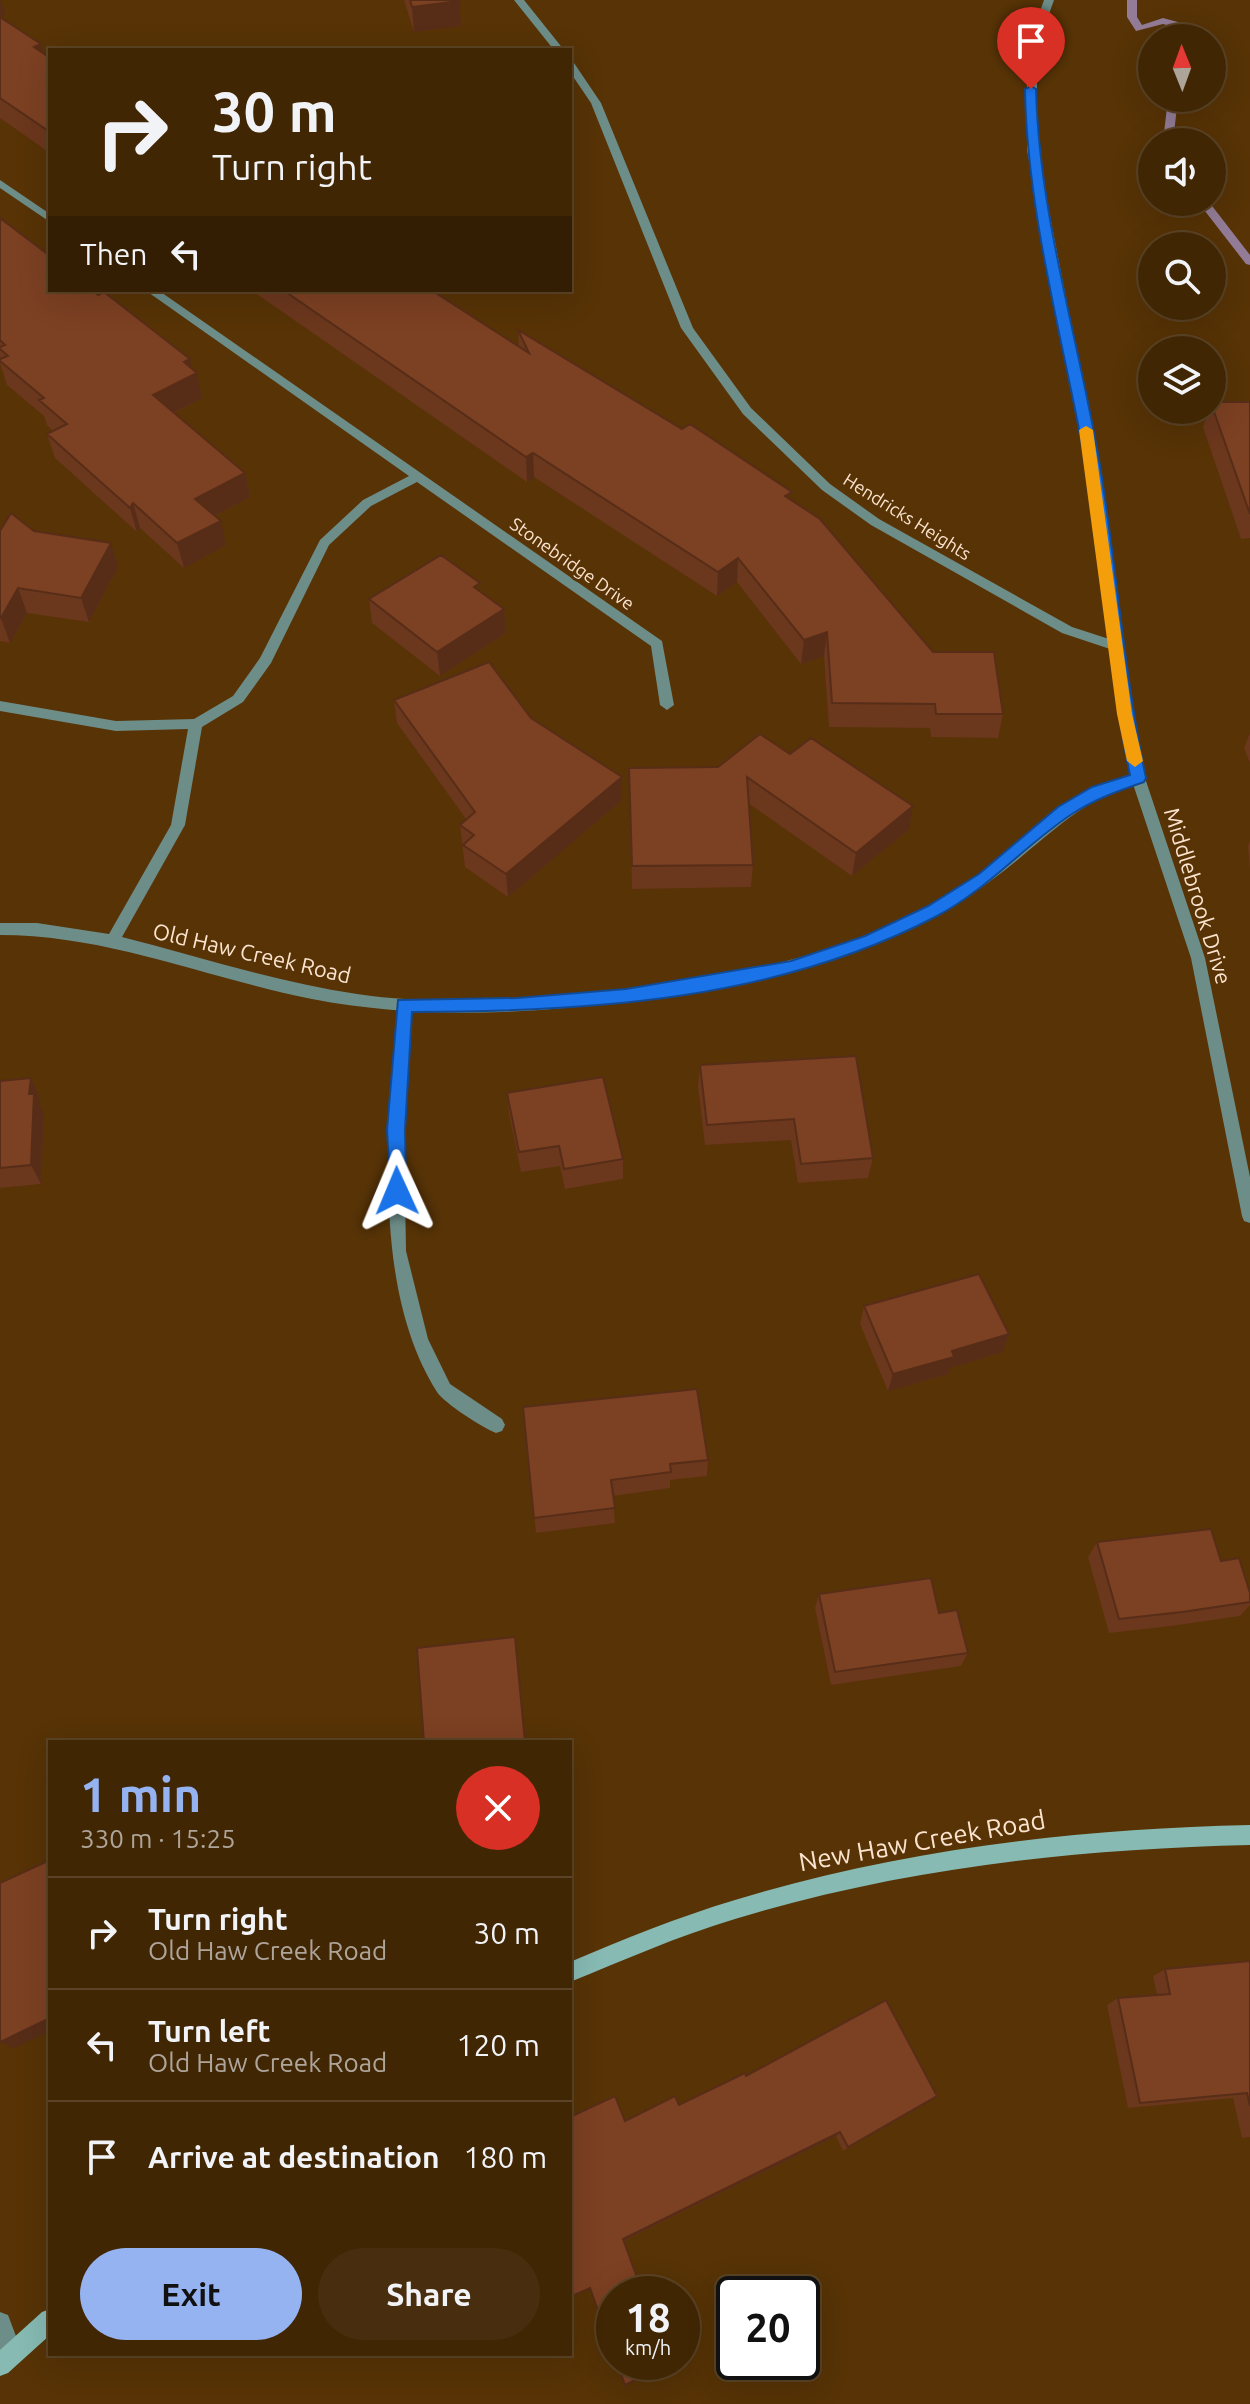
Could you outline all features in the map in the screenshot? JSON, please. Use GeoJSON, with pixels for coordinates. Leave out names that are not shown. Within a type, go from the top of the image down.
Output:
{"type":"FeatureCollection","features":[{"type":"Feature","properties":{"kind":"street"},"geometry":{"type":"LineString","coordinates":[[519,0],[557,48]]}},
{"type":"Feature","properties":{"kind":"street"},"geometry":{"type":"LineString","coordinates":[[1049,0],[1039,28],[1032,73],[1032,150],[1093,466],[1125,714],[1138,778]]}},
{"type":"Feature","properties":{"kind":"street","name":"Hendricks Heights"},"geometry":{"type":"LineString","coordinates":[[572,68],[596,103],[687,328],[747,411],[826,487],[875,522],[1067,630],[1118,647]]}},
{"type":"Feature","properties":{"kind":"street"},"geometry":{"type":"LineString","coordinates":[[0,183],[48,218]]}},
{"type":"Feature","properties":{"kind":"street","name":"Stonebridge Drive"},"geometry":{"type":"LineString","coordinates":[[154,292],[657,644],[667,705]]}},
{"type":"Feature","properties":{"kind":"street"},"geometry":{"type":"LineString","coordinates":[[0,706],[116,726],[196,724],[238,699],[266,660],[324,543],[367,503],[416,478]]}},
{"type":"Feature","properties":{"kind":"street"},"geometry":{"type":"LineString","coordinates":[[112,942],[178,825],[196,724]]}},
{"type":"Feature","properties":{"kind":"street","name":"Old Haw Creek Road"},"geometry":{"type":"LineString","coordinates":[[0,929],[58,932],[112,942],[301,991],[404,1005],[517,1005],[626,996],[791,967],[871,940],[934,910],[984,878],[1064,811],[1108,787],[1138,778]]}},
{"type":"Feature","properties":{"kind":"street","name":"Middlebrook Drive"},"geometry":{"type":"LineString","coordinates":[[1138,778],[1198,958],[1250,1216]]}},
{"type":"Feature","properties":{"kind":"street"},"geometry":{"type":"LineString","coordinates":[[404,1005],[396,1130],[398,1251],[420,1339],[444,1389],[496,1425]]}},
{"type":"Feature","properties":{"kind":"street","name":"New Haw Creek Road"},"geometry":{"type":"LineString","coordinates":[[572,1971],[639,1941],[781,1895],[931,1863],[1056,1846],[1188,1835],[1250,1835]]}},
{"type":"Feature","properties":{"kind":"street"},"geometry":{"type":"LineString","coordinates":[[6,2358],[48,2322]]}},
{"type":"Feature","properties":{"kind":"street"},"geometry":{"type":"LineString","coordinates":[[0,2323],[6,2358]]}},
{"type":"Feature","properties":{"kind":"building"},"geometry":{"type":"Polygon","coordinates":[[[410,0],[458,0],[459,1],[412,7],[410,0]]]}},
{"type":"Feature","properties":{"kind":"building"},"geometry":{"type":"Polygon","coordinates":[[[0,17],[41,44],[34,47],[48,57],[48,131],[0,98],[0,17]]]}},
{"type":"Feature","properties":{"kind":"building"},"geometry":{"type":"Polygon","coordinates":[[[0,218],[48,254],[48,292],[94,292],[98,295],[104,292],[190,359],[184,362],[197,373],[153,395],[245,473],[195,499],[221,521],[177,543],[133,503],[130,508],[47,434],[67,424],[39,400],[44,398],[0,361],[8,356],[0,349],[5,345],[0,340],[0,218]]]}},
{"type":"Feature","properties":{"kind":"building"},"geometry":{"type":"Polygon","coordinates":[[[286,292],[434,292],[529,353],[518,330],[682,429],[690,424],[792,492],[785,496],[820,519],[933,652],[994,652],[1003,714],[936,714],[935,704],[832,703],[827,632],[804,640],[738,558],[718,572],[533,453],[526,457],[286,292]]]}},
{"type":"Feature","properties":{"kind":"building"},"geometry":{"type":"Polygon","coordinates":[[[1226,402],[1250,402],[1250,514],[1218,424],[1226,424],[1226,402]]]}},
{"type":"Feature","properties":{"kind":"building"},"geometry":{"type":"Polygon","coordinates":[[[11,513],[34,531],[111,543],[81,598],[18,588],[0,618],[0,531],[11,513]]]}},
{"type":"Feature","properties":{"kind":"building"},"geometry":{"type":"Polygon","coordinates":[[[441,555],[480,583],[474,587],[504,609],[437,652],[369,599],[441,555]]]}},
{"type":"Feature","properties":{"kind":"building"},"geometry":{"type":"Polygon","coordinates":[[[489,662],[531,718],[622,777],[506,874],[463,845],[474,835],[460,825],[475,812],[394,700],[489,662]]]}},
{"type":"Feature","properties":{"kind":"building"},"geometry":{"type":"Polygon","coordinates":[[[760,734],[790,754],[811,738],[913,806],[856,853],[747,777],[753,865],[632,866],[629,768],[718,767],[760,734]]]}},
{"type":"Feature","properties":{"kind":"building"},"geometry":{"type":"Polygon","coordinates":[[[856,1056],[873,1158],[801,1164],[794,1119],[707,1125],[700,1065],[856,1056]]]}},
{"type":"Feature","properties":{"kind":"building"},"geometry":{"type":"Polygon","coordinates":[[[603,1077],[623,1159],[564,1169],[559,1146],[519,1152],[507,1093],[603,1077]]]}},
{"type":"Feature","properties":{"kind":"building"},"geometry":{"type":"Polygon","coordinates":[[[31,1078],[29,1094],[34,1094],[31,1165],[0,1168],[0,1081],[31,1078]]]}},
{"type":"Feature","properties":{"kind":"building"},"geometry":{"type":"Polygon","coordinates":[[[979,1274],[1009,1334],[952,1351],[954,1357],[893,1374],[864,1306],[979,1274]]]}},
{"type":"Feature","properties":{"kind":"building"},"geometry":{"type":"Polygon","coordinates":[[[697,1389],[708,1460],[670,1464],[671,1472],[611,1480],[615,1508],[534,1518],[523,1407],[697,1389]]]}},
{"type":"Feature","properties":{"kind":"building"},"geometry":{"type":"Polygon","coordinates":[[[1211,1529],[1221,1561],[1239,1558],[1250,1602],[1119,1619],[1097,1542],[1211,1529]]]}},
{"type":"Feature","properties":{"kind":"building"},"geometry":{"type":"Polygon","coordinates":[[[931,1578],[939,1613],[957,1610],[968,1653],[835,1672],[819,1594],[931,1578]]]}},
{"type":"Feature","properties":{"kind":"building"},"geometry":{"type":"Polygon","coordinates":[[[515,1637],[525,1740],[424,1740],[417,1648],[515,1637]]]}},
{"type":"Feature","properties":{"kind":"building"},"geometry":{"type":"Polygon","coordinates":[[[48,1861],[48,2019],[0,2042],[0,1883],[48,1861]]]}},
{"type":"Feature","properties":{"kind":"building"},"geometry":{"type":"Polygon","coordinates":[[[1250,1961],[1250,2106],[1247,2093],[1140,2103],[1118,1998],[1170,1994],[1165,1969],[1250,1961]]]}},
{"type":"Feature","properties":{"kind":"building"},"geometry":{"type":"Polygon","coordinates":[[[886,2000],[937,2096],[848,2147],[840,2132],[623,2239],[636,2276],[596,2276],[596,2305],[590,2288],[572,2296],[572,2116],[615,2096],[625,2121],[675,2096],[679,2105],[745,2073],[746,2076],[886,2000]]]}},
{"type":"Feature","properties":{"kind":"waterway"},"geometry":{"type":"LineString","coordinates":[[1132,0],[1132,17],[1138,27]]}},
{"type":"Feature","properties":{"kind":"waterway"},"geometry":{"type":"LineString","coordinates":[[1154,24],[1163,21],[1174,24]]}},
{"type":"Feature","properties":{"kind":"waterway"},"geometry":{"type":"LineString","coordinates":[[1170,128],[1171,112]]}},
{"type":"Feature","properties":{"kind":"waterway"},"geometry":{"type":"LineString","coordinates":[[1214,216],[1250,262]]}},
{"type":"Feature","properties":{"kind":"slow traffic"},"geometry":{"type":"LineString","coordinates":[[1086,430],[1125,714],[1135,761]]}},
{"type":"Feature","properties":{"kind":"route"},"geometry":{"type":"LineString","coordinates":[[397,1191],[396,1130],[404,1005],[517,1005],[626,996],[791,967],[871,940],[934,910],[984,878],[1064,811],[1119,782],[1138,778],[1125,714],[1093,466],[1032,150],[1031,89]]}}]}
